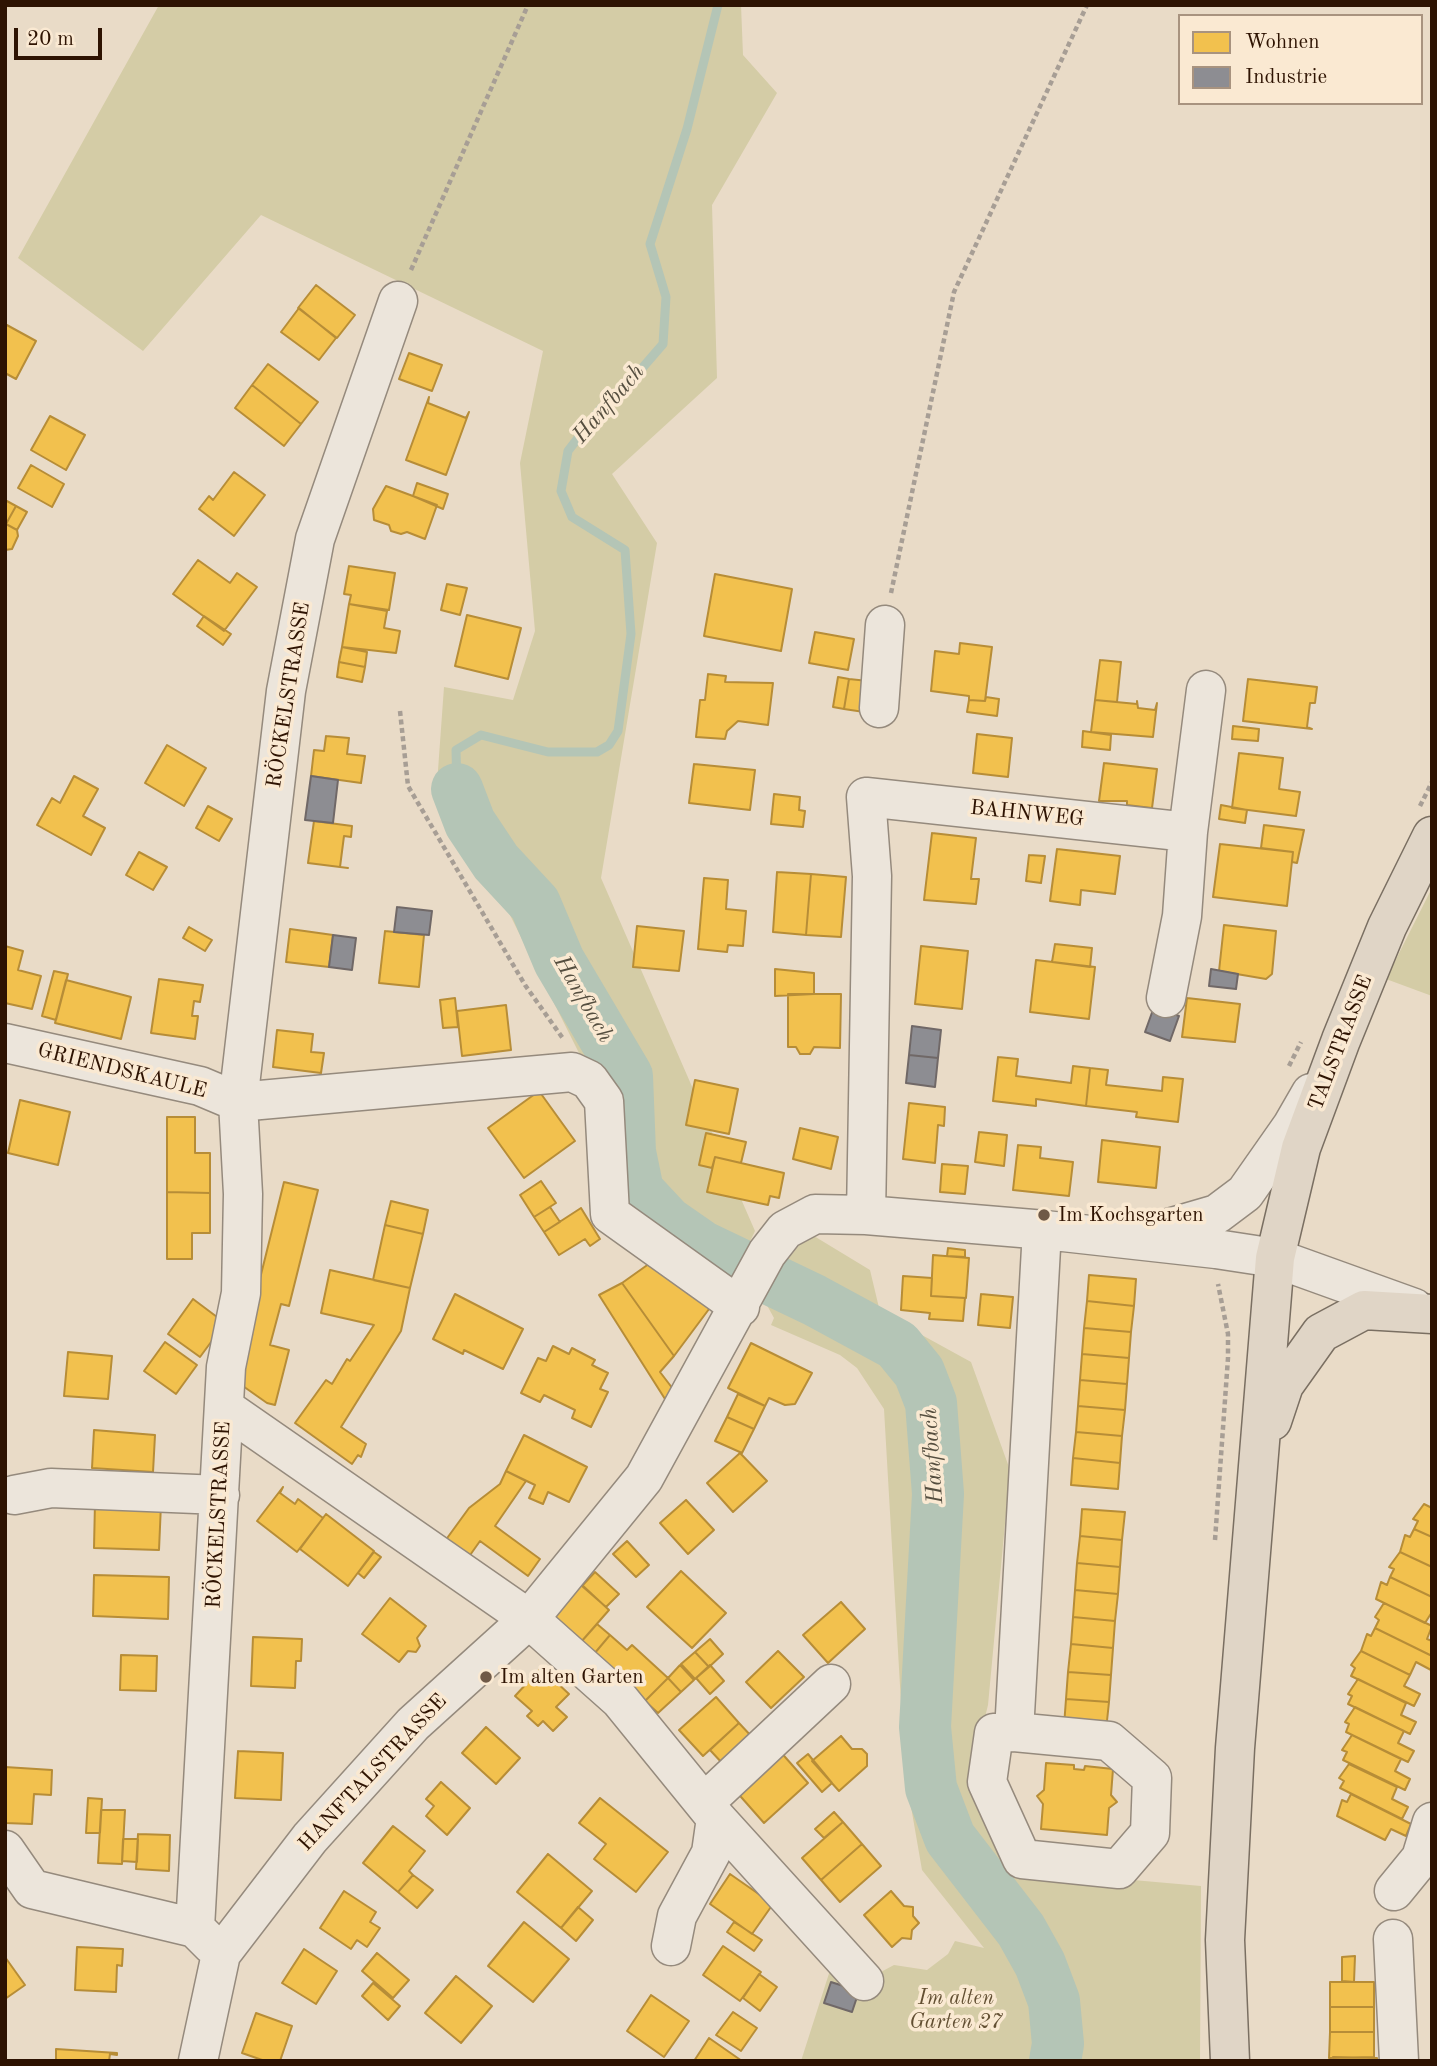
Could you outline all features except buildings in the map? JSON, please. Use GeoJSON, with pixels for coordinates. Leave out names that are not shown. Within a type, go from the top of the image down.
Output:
{"type":"FeatureCollection","features":[{"type":"Feature","properties":{"kind":"main road","name":"TALSTRASSE"},"geometry":{"type":"LineString","coordinates":[[1259,1460],[1275,1258],[1301,1148],[1387,926],[1432,836]]}},
{"type":"Feature","properties":{"kind":"main road"},"geometry":{"type":"LineString","coordinates":[[1230,2061],[1225,1940],[1235,1748],[1259,1460],[1284,1385],[1321,1333],[1364,1310],[1432,1314]]}},
{"type":"Feature","properties":{"kind":"street","name":"RÖCKELSTRASSE"},"geometry":{"type":"LineString","coordinates":[[208,1941],[226,1367],[241,1293],[243,1194],[238,1102],[286,691],[315,539],[398,301]]}},
{"type":"Feature","properties":{"kind":"street"},"geometry":{"type":"LineString","coordinates":[[879,708],[885,625]]}},
{"type":"Feature","properties":{"kind":"street"},"geometry":{"type":"LineString","coordinates":[[1166,998],[1182,916],[1188,832],[1206,690]]}},
{"type":"Feature","properties":{"kind":"street","name":"BAHNWEG"},"geometry":{"type":"LineString","coordinates":[[866,1215],[872,876],[866,797],[1188,832]]}},
{"type":"Feature","properties":{"kind":"street","name":"HANFTALSTRASSE"},"geometry":{"type":"LineString","coordinates":[[1129,1239],[1217,1214],[1245,1193],[1292,1126],[1341,1040]]}},
{"type":"Feature","properties":{"kind":"street","name":"GRIENDSKAULE"},"geometry":{"type":"LineString","coordinates":[[5,1043],[200,1086],[238,1102]]}},
{"type":"Feature","properties":{"kind":"street"},"geometry":{"type":"LineString","coordinates":[[238,1102],[572,1072],[589,1080],[604,1101],[610,1214],[744,1298]]}},
{"type":"Feature","properties":{"kind":"street","name":"HANFTALSTRASSE"},"geometry":{"type":"LineString","coordinates":[[198,2061],[208,1941],[310,1838],[413,1724],[529,1619],[644,1478],[767,1254],[785,1230],[815,1214],[866,1215],[1129,1239],[1275,1258],[1432,1314]]}},
{"type":"Feature","properties":{"kind":"street"},"geometry":{"type":"LineString","coordinates":[[1014,1732],[1042,1230]]}},
{"type":"Feature","properties":{"kind":"street"},"geometry":{"type":"LineString","coordinates":[[225,1408],[529,1619],[620,1700],[710,1810],[864,1981]]}},
{"type":"Feature","properties":{"kind":"street"},"geometry":{"type":"LineString","coordinates":[[14,1495],[51,1488],[220,1496]]}},
{"type":"Feature","properties":{"kind":"street"},"geometry":{"type":"LineString","coordinates":[[671,1946],[677,1916],[711,1853],[710,1810],[831,1684]]}},
{"type":"Feature","properties":{"kind":"street"},"geometry":{"type":"LineString","coordinates":[[1014,1732],[1109,1741],[1152,1779],[1150,1833],[1119,1869],[1022,1859],[987,1782],[994,1733],[1014,1732]]}},
{"type":"Feature","properties":{"kind":"street"},"geometry":{"type":"LineString","coordinates":[[1394,1891],[1421,1858],[1432,1822]]}},
{"type":"Feature","properties":{"kind":"street"},"geometry":{"type":"LineString","coordinates":[[5,1850],[19,1898],[208,1941]]}},
{"type":"Feature","properties":{"kind":"street"},"geometry":{"type":"LineString","coordinates":[[1393,1939],[1399,2061]]}},
{"type":"Feature","properties":{"kind":"path"},"geometry":{"type":"LineString","coordinates":[[398,301],[528,5]]}},
{"type":"Feature","properties":{"kind":"path"},"geometry":{"type":"LineString","coordinates":[[885,625],[954,292],[1087,5]]}},
{"type":"Feature","properties":{"kind":"path"},"geometry":{"type":"LineString","coordinates":[[400,711],[408,786],[525,985],[576,1056],[572,1072]]}},
{"type":"Feature","properties":{"kind":"green space"},"geometry":{"type":"Polygon","coordinates":[[[159,5],[741,5],[743,55],[777,93],[712,205],[717,378],[612,474],[657,543],[601,878],[755,1231],[735,1273],[642,1219],[610,1115],[506,907],[436,798],[444,687],[513,700],[535,631],[520,463],[543,351],[261,215],[143,351],[18,258],[159,5]]]}},
{"type":"Feature","properties":{"kind":"green space"},"geometry":{"type":"Polygon","coordinates":[[[1432,888],[1432,996],[1386,979],[1432,888]]]}},
{"type":"Feature","properties":{"kind":"green space","name":"Im alten Garten 27"},"geometry":{"type":"Polygon","coordinates":[[[809,1233],[870,1270],[880,1312],[971,1362],[1010,1470],[988,1705],[971,1774],[1008,1869],[1201,1886],[1200,2061],[801,2061],[833,1961],[864,1981],[894,1965],[927,1970],[948,1954],[955,1941],[984,1948],[922,1870],[905,1772],[884,1409],[857,1368],[840,1355],[771,1325],[774,1318],[763,1298],[777,1273],[809,1233]]]}},
{"type":"Feature","properties":{"kind":"waterway","name":"Hanfbach"},"geometry":{"type":"LineString","coordinates":[[457,789],[456,750],[481,735],[548,752],[597,752],[609,745],[618,731],[631,634],[625,550],[572,517],[561,491],[568,451],[601,408],[631,381],[663,344],[666,297],[650,244],[687,129],[718,5]]}},
{"type":"Feature","properties":{"kind":"waterway","name":"Hanfbach"},"geometry":{"type":"LineString","coordinates":[[457,789],[470,823],[496,862],[535,904],[559,961],[627,1076],[630,1152],[638,1191],[667,1222],[703,1247],[814,1300],[897,1345],[919,1372],[931,1403],[938,1494],[925,1727],[931,1788],[950,1838],[1021,1930],[1040,1964],[1054,2001],[1058,2044],[1055,2061]]}},
{"type":"Feature","properties":{"kind":"place","name":"Im Kochsgarten"},"geometry":{"type":"Point","coordinates":[1044,1215]}},
{"type":"Feature","properties":{"kind":"place","name":"Im alten Garten"},"geometry":{"type":"Point","coordinates":[486,1677]}}]}
